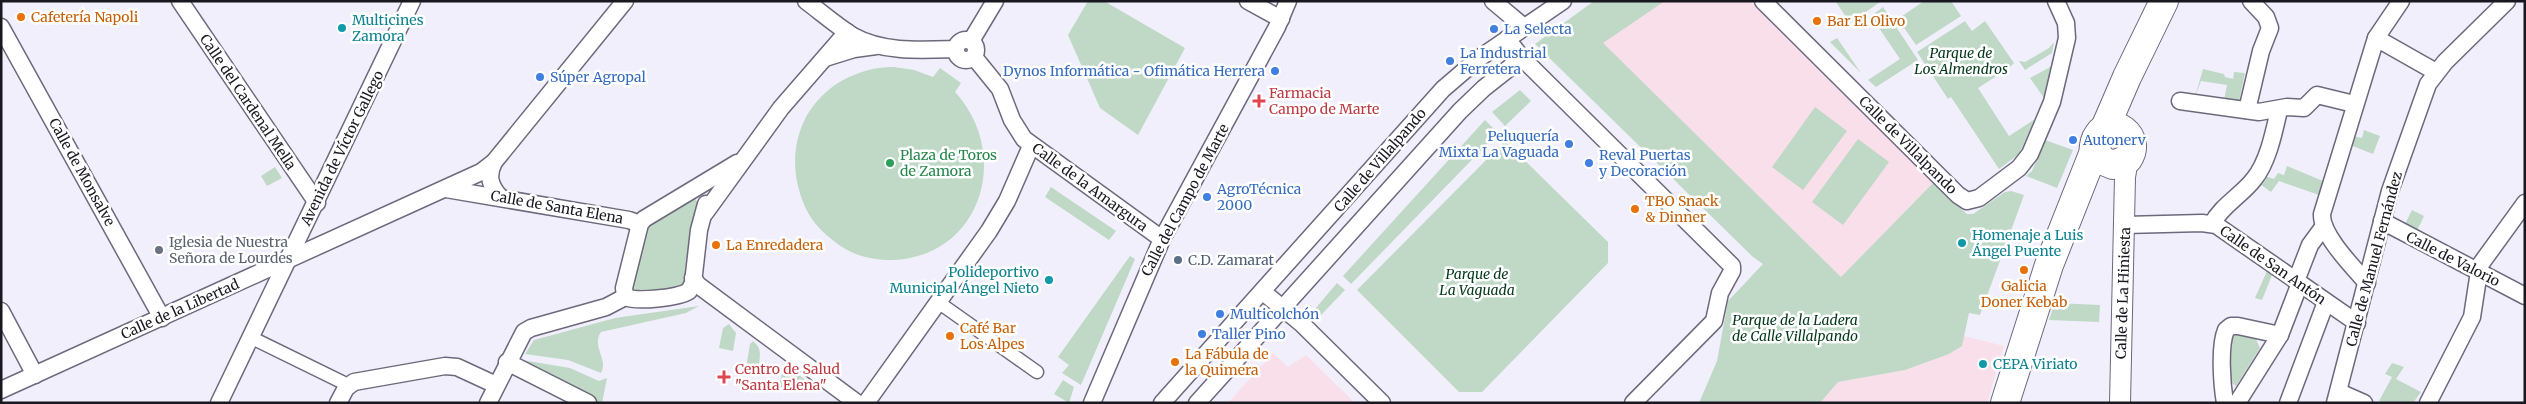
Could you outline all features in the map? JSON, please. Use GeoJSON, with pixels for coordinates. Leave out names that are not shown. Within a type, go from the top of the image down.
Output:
{"type":"FeatureCollection","features":[{"type":"Feature","properties":{"kind":"highway"},"geometry":{"type":"LineString","coordinates":[[2006,403],[2046,273],[2110,156],[2119,113],[2120,97],[2127,77],[2164,1]]}},
{"type":"Feature","properties":{"kind":"street","name":"Calle del Cardenal Mella"},"geometry":{"type":"LineString","coordinates":[[180,1],[316,203]]}},
{"type":"Feature","properties":{"kind":"street","name":"Avenida de Víctor Gallego"},"geometry":{"type":"LineString","coordinates":[[219,403],[412,1]]}},
{"type":"Feature","properties":{"kind":"street","name":"Calle de la Libertad"},"geometry":{"type":"LineString","coordinates":[[1,390],[482,172],[494,162],[625,1]]}},
{"type":"Feature","properties":{"kind":"street"},"geometry":{"type":"LineString","coordinates":[[806,1],[847,32],[868,43],[915,49],[956,49],[961,41],[973,49],[995,1]]}},
{"type":"Feature","properties":{"kind":"street"},"geometry":{"type":"LineString","coordinates":[[1248,1],[1281,20]]}},
{"type":"Feature","properties":{"kind":"street","name":"Calle del Campo de Marte"},"geometry":{"type":"LineString","coordinates":[[1094,400],[1162,239],[1281,20],[1288,1]]}},
{"type":"Feature","properties":{"kind":"street"},"geometry":{"type":"LineString","coordinates":[[1493,1],[1524,27]]}},
{"type":"Feature","properties":{"kind":"street","name":"Calle de Villalpando"},"geometry":{"type":"LineString","coordinates":[[1169,401],[1443,89],[1465,68],[1563,1]]}},
{"type":"Feature","properties":{"kind":"street","name":"Calle de Villalpando"},"geometry":{"type":"LineString","coordinates":[[1763,1],[1958,195],[1967,201],[1979,198],[2018,168],[2027,158],[2033,146],[2054,96],[2066,38],[2066,23],[2056,1]]}},
{"type":"Feature","properties":{"kind":"street"},"geometry":{"type":"LineString","coordinates":[[2246,110],[2261,51],[2270,28],[2266,18],[2252,1]]}},
{"type":"Feature","properties":{"kind":"street","name":"Calle de Manuel Fernández"},"geometry":{"type":"LineString","coordinates":[[2337,397],[2382,221],[2428,84],[2436,72],[2507,1]]}},
{"type":"Feature","properties":{"kind":"street"},"geometry":{"type":"LineString","coordinates":[[2366,284],[2335,244],[2324,226],[2323,211],[2354,104],[2376,38],[2398,3]]}},
{"type":"Feature","properties":{"kind":"street","name":"Calle de Monsalve"},"geometry":{"type":"LineString","coordinates":[[1,27],[162,318]]}},
{"type":"Feature","properties":{"kind":"street"},"geometry":{"type":"LineString","coordinates":[[705,213],[743,158],[847,32]]}},
{"type":"Feature","properties":{"kind":"street"},"geometry":{"type":"LineString","coordinates":[[2376,38],[2436,72]]}},
{"type":"Feature","properties":{"kind":"street"},"geometry":{"type":"LineString","coordinates":[[1506,39],[1522,58],[1728,260],[1732,271],[1721,289],[1714,321],[1634,403]]}},
{"type":"Feature","properties":{"kind":"street"},"geometry":{"type":"LineString","coordinates":[[823,59],[847,50],[881,46]]}},
{"type":"Feature","properties":{"kind":"street","name":"Calle de la Amargura"},"geometry":{"type":"LineString","coordinates":[[973,49],[1000,89],[1012,120],[1024,139],[1031,146],[1162,239]]}},
{"type":"Feature","properties":{"kind":"street","name":"Calle de Villalpando"},"geometry":{"type":"LineString","coordinates":[[1197,403],[1460,111],[1493,80],[1522,58]]}},
{"type":"Feature","properties":{"kind":"street"},"geometry":{"type":"LineString","coordinates":[[2180,100],[2246,110],[2279,110],[2287,107],[2306,107],[2317,95],[2354,104]]}},
{"type":"Feature","properties":{"kind":"street"},"geometry":{"type":"LineString","coordinates":[[2212,224],[2219,214],[2257,176],[2271,141],[2279,110]]}},
{"type":"Feature","properties":{"kind":"street"},"geometry":{"type":"LineString","coordinates":[[1012,120],[1018,148],[1018,179]]}},
{"type":"Feature","properties":{"kind":"street"},"geometry":{"type":"LineString","coordinates":[[866,403],[989,230],[1018,179],[1031,146]]}},
{"type":"Feature","properties":{"kind":"street","name":"Calle de La Hiniesta"},"geometry":{"type":"LineString","coordinates":[[2110,156],[2125,225],[2120,403]]}},
{"type":"Feature","properties":{"kind":"street"},"geometry":{"type":"LineString","coordinates":[[640,224],[644,219],[743,158]]}},
{"type":"Feature","properties":{"kind":"street"},"geometry":{"type":"LineString","coordinates":[[494,162],[491,169],[490,184],[500,197]]}},
{"type":"Feature","properties":{"kind":"street"},"geometry":{"type":"LineString","coordinates":[[1018,179],[1041,165],[1058,165]]}},
{"type":"Feature","properties":{"kind":"street","name":"Calle de Santa Elena"},"geometry":{"type":"LineString","coordinates":[[442,189],[452,188],[629,220],[640,224],[624,288],[625,297]]}},
{"type":"Feature","properties":{"kind":"street"},"geometry":{"type":"LineString","coordinates":[[488,403],[507,362],[524,332],[531,328],[606,307],[625,297],[636,300],[684,294],[691,288],[700,230],[706,207],[703,197],[696,192],[690,191]]}},
{"type":"Feature","properties":{"kind":"street"},"geometry":{"type":"LineString","coordinates":[[2428,403],[2472,317],[2478,272],[2486,257],[2525,202]]}},
{"type":"Feature","properties":{"kind":"street","name":"Calle de Valorio"},"geometry":{"type":"LineString","coordinates":[[2382,221],[2525,296]]}},
{"type":"Feature","properties":{"kind":"street","name":"Calle de San Antón"},"geometry":{"type":"LineString","coordinates":[[2125,225],[2212,224],[2357,323]]}},
{"type":"Feature","properties":{"kind":"street"},"geometry":{"type":"LineString","coordinates":[[2237,403],[2280,335],[2310,245],[2324,226]]}},
{"type":"Feature","properties":{"kind":"street"},"geometry":{"type":"LineString","coordinates":[[693,278],[698,285],[857,403]]}},
{"type":"Feature","properties":{"kind":"street"},"geometry":{"type":"LineString","coordinates":[[1263,292],[1281,309],[1311,332],[1382,403]]}},
{"type":"Feature","properties":{"kind":"street"},"geometry":{"type":"LineString","coordinates":[[938,302],[1037,372]]}},
{"type":"Feature","properties":{"kind":"street"},"geometry":{"type":"LineString","coordinates":[[2288,403],[2326,302]]}},
{"type":"Feature","properties":{"kind":"street"},"geometry":{"type":"LineString","coordinates":[[1,311],[34,375]]}},
{"type":"Feature","properties":{"kind":"street"},"geometry":{"type":"LineString","coordinates":[[2225,403],[2223,336],[2226,330],[2231,326],[2238,326],[2280,335]]}},
{"type":"Feature","properties":{"kind":"street"},"geometry":{"type":"LineString","coordinates":[[250,337],[348,385]]}},
{"type":"Feature","properties":{"kind":"street"},"geometry":{"type":"LineString","coordinates":[[507,362],[588,403]]}},
{"type":"Feature","properties":{"kind":"street"},"geometry":{"type":"LineString","coordinates":[[338,403],[348,385],[358,381],[449,366],[496,385]]}},
{"type":"Feature","properties":{"kind":"street"},"geometry":{"type":"LineString","coordinates":[[2337,397],[2364,403]]}},
{"type":"Feature","properties":{"kind":"shaded area"},"geometry":{"type":"Polygon","coordinates":[[[1665,1],[1750,1],[1933,183],[1841,277],[1602,43],[1665,1]]]}},
{"type":"Feature","properties":{"kind":"shaded area"},"geometry":{"type":"Polygon","coordinates":[[[1964,336],[2004,346],[1987,403],[1820,403],[1838,382],[1905,370],[1949,354],[1961,346],[1964,336]]]}},
{"type":"Feature","properties":{"kind":"shaded area"},"geometry":{"type":"Polygon","coordinates":[[[1273,353],[1288,367],[1306,355],[1355,403],[1228,403],[1273,353]]]}},
{"type":"Feature","properties":{"kind":"green space"},"geometry":{"type":"Polygon","coordinates":[[[1088,1],[1104,1],[1185,48],[1138,135],[1100,108],[1068,35],[1088,1]]]}},
{"type":"Feature","properties":{"kind":"green space","name":"Parque de la Ladera de Calle Villalpando"},"geometry":{"type":"Polygon","coordinates":[[[1594,1],[1665,1],[1603,43],[1841,277],[1933,183],[1967,214],[1973,214],[2005,192],[2011,191],[2024,195],[1980,315],[1969,313],[1962,346],[1949,354],[1905,370],[1838,382],[1820,403],[1699,403],[1717,361],[1728,301],[1763,264],[1753,257],[1535,44],[1594,1]]]}},
{"type":"Feature","properties":{"kind":"green space"},"geometry":{"type":"Polygon","coordinates":[[[1924,1],[1951,1],[1961,16],[1916,45],[1898,19],[1924,1]]]}},
{"type":"Feature","properties":{"kind":"green space"},"geometry":{"type":"Polygon","coordinates":[[[1836,2],[1880,2],[1850,23],[1836,2]]]}},
{"type":"Feature","properties":{"kind":"green space"},"geometry":{"type":"Polygon","coordinates":[[[1883,7],[1918,60],[1876,87],[1868,80],[1900,59],[1871,16],[1883,7]]]}},
{"type":"Feature","properties":{"kind":"green space","name":"Parque de Los Almendros"},"geometry":{"type":"Polygon","coordinates":[[[1965,21],[1972,31],[1985,21],[2014,63],[1978,88],[2009,136],[2035,119],[2019,154],[1999,169],[1951,97],[1948,99],[1917,52],[1965,21]]]}},
{"type":"Feature","properties":{"kind":"green space"},"geometry":{"type":"Polygon","coordinates":[[[1837,38],[1861,73],[1830,42],[1837,38]]]}},
{"type":"Feature","properties":{"kind":"green space"},"geometry":{"type":"Polygon","coordinates":[[[2054,42],[2052,53],[2025,70],[2019,61],[2025,62],[2049,48],[2054,42]]]}},
{"type":"Feature","properties":{"kind":"green space"},"geometry":{"type":"Polygon","coordinates":[[[2052,66],[2044,98],[2030,78],[2052,66]]]}},
{"type":"Feature","properties":{"kind":"green space","name":"Plaza de Toros de Zamora"},"geometry":{"type":"Polygon","coordinates":[[[894,67],[914,70],[933,77],[940,68],[961,83],[955,92],[972,117],[982,144],[984,172],[979,198],[967,222],[948,241],[923,254],[885,260],[864,257],[851,252],[839,245],[818,226],[809,215],[799,191],[795,159],[801,127],[813,106],[822,96],[832,87],[855,74],[868,70],[894,67]]]}},
{"type":"Feature","properties":{"kind":"green space"},"geometry":{"type":"Polygon","coordinates":[[[2203,69],[2224,74],[2225,77],[2233,79],[2234,72],[2245,73],[2239,101],[2224,100],[2227,85],[2201,81],[2195,97],[2203,69]]]}},
{"type":"Feature","properties":{"kind":"green space"},"geometry":{"type":"Polygon","coordinates":[[[1520,90],[1531,101],[1505,126],[1492,112],[1520,90]]]}},
{"type":"Feature","properties":{"kind":"green space"},"geometry":{"type":"Polygon","coordinates":[[[1815,107],[1847,131],[1803,190],[1772,167],[1815,107]]]}},
{"type":"Feature","properties":{"kind":"green space"},"geometry":{"type":"Polygon","coordinates":[[[1485,120],[1498,133],[1351,284],[1343,276],[1485,120]]]}},
{"type":"Feature","properties":{"kind":"green space"},"geometry":{"type":"Polygon","coordinates":[[[2364,130],[2380,136],[2373,154],[2350,145],[2353,136],[2362,138],[2364,130]]]}},
{"type":"Feature","properties":{"kind":"green space"},"geometry":{"type":"Polygon","coordinates":[[[1858,139],[1889,162],[1843,225],[1812,202],[1858,139]]]}},
{"type":"Feature","properties":{"kind":"green space"},"geometry":{"type":"Polygon","coordinates":[[[2045,140],[2073,150],[2057,188],[2026,176],[2032,171],[2045,140]]]}},
{"type":"Feature","properties":{"kind":"green space","name":"Parque de La Vaguada"},"geometry":{"type":"Polygon","coordinates":[[[1505,141],[1608,242],[1608,263],[1482,392],[1459,392],[1357,290],[1505,141]]]}},
{"type":"Feature","properties":{"kind":"green space"},"geometry":{"type":"Polygon","coordinates":[[[2287,166],[2323,181],[2319,195],[2279,181],[2271,192],[2257,182],[2262,175],[2274,179],[2278,173],[2284,175],[2287,166]]]}},
{"type":"Feature","properties":{"kind":"green space"},"geometry":{"type":"Polygon","coordinates":[[[275,167],[282,178],[267,186],[261,176],[275,167]]]}},
{"type":"Feature","properties":{"kind":"green space"},"geometry":{"type":"Polygon","coordinates":[[[1051,187],[1116,231],[1109,240],[1045,197],[1051,187]]]}},
{"type":"Feature","properties":{"kind":"green space"},"geometry":{"type":"Polygon","coordinates":[[[691,198],[695,198],[698,204],[686,286],[638,294],[632,291],[631,285],[646,226],[691,198]]]}},
{"type":"Feature","properties":{"kind":"green space"},"geometry":{"type":"Polygon","coordinates":[[[2412,210],[2424,216],[2416,233],[2404,226],[2412,210]]]}},
{"type":"Feature","properties":{"kind":"green space"},"geometry":{"type":"Polygon","coordinates":[[[1130,256],[1135,259],[1081,385],[1062,373],[1069,365],[1058,357],[1130,256]]]}},
{"type":"Feature","properties":{"kind":"green space"},"geometry":{"type":"Polygon","coordinates":[[[2267,271],[2272,275],[2262,300],[2255,298],[2267,271]]]}},
{"type":"Feature","properties":{"kind":"green space"},"geometry":{"type":"Polygon","coordinates":[[[1337,283],[1345,290],[1321,315],[1315,309],[1337,283]]]}},
{"type":"Feature","properties":{"kind":"green space"},"geometry":{"type":"Polygon","coordinates":[[[2055,303],[2100,305],[2099,322],[2049,320],[2055,303]]]}},
{"type":"Feature","properties":{"kind":"green space"},"geometry":{"type":"Polygon","coordinates":[[[699,306],[686,313],[601,332],[598,342],[603,363],[601,373],[568,360],[525,354],[534,340],[615,318],[699,306]]]}},
{"type":"Feature","properties":{"kind":"green space"},"geometry":{"type":"Polygon","coordinates":[[[729,324],[736,333],[733,351],[719,348],[723,328],[729,324]]]}},
{"type":"Feature","properties":{"kind":"green space"},"geometry":{"type":"Polygon","coordinates":[[[2237,333],[2255,337],[2260,348],[2236,386],[2230,382],[2230,338],[2231,335],[2237,333]]]}},
{"type":"Feature","properties":{"kind":"green space"},"geometry":{"type":"Polygon","coordinates":[[[753,341],[758,346],[760,352],[759,365],[755,367],[749,366],[747,362],[750,344],[753,341]]]}},
{"type":"Feature","properties":{"kind":"green space"},"geometry":{"type":"Polygon","coordinates":[[[522,360],[570,368],[599,381],[607,378],[602,403],[595,403],[521,362],[522,360]]]}},
{"type":"Feature","properties":{"kind":"green space"},"geometry":{"type":"Polygon","coordinates":[[[2392,363],[2404,367],[2396,379],[2421,392],[2413,403],[2384,403],[2379,401],[2392,377],[2385,374],[2392,363]]]}},
{"type":"Feature","properties":{"kind":"green space"},"geometry":{"type":"Polygon","coordinates":[[[784,364],[815,387],[813,392],[779,387],[784,364]]]}},
{"type":"Feature","properties":{"kind":"green space"},"geometry":{"type":"Polygon","coordinates":[[[1063,380],[1074,387],[1069,403],[1054,394],[1063,380]]]}},
{"type":"Feature","properties":{"kind":"place","name":"Cafetería Napoli"},"geometry":{"type":"Point","coordinates":[21,17]}},
{"type":"Feature","properties":{"kind":"place","name":"Bar El Olivo"},"geometry":{"type":"Point","coordinates":[1817,21]}},
{"type":"Feature","properties":{"kind":"place","name":"Multicines Zamora"},"geometry":{"type":"Point","coordinates":[342,28]}},
{"type":"Feature","properties":{"kind":"place","name":"La Selecta"},"geometry":{"type":"Point","coordinates":[1494,29]}},
{"type":"Feature","properties":{"kind":"place","name":"La Industrial Ferretera"},"geometry":{"type":"Point","coordinates":[1450,61]}},
{"type":"Feature","properties":{"kind":"place","name":"Dynos Informática - Ofimática Herrera"},"geometry":{"type":"Point","coordinates":[1275,71]}},
{"type":"Feature","properties":{"kind":"place","name":"Súper Agropal"},"geometry":{"type":"Point","coordinates":[540,77]}},
{"type":"Feature","properties":{"kind":"place","name":"Farmacia Campo de Marte"},"geometry":{"type":"Point","coordinates":[1259,101]}},
{"type":"Feature","properties":{"kind":"place","name":"Autonerv"},"geometry":{"type":"Point","coordinates":[2073,140]}},
{"type":"Feature","properties":{"kind":"place","name":"Peluquería Mixta La Vaguada"},"geometry":{"type":"Point","coordinates":[1569,144]}},
{"type":"Feature","properties":{"kind":"place","name":"Plaza de Toros de Zamora"},"geometry":{"type":"Point","coordinates":[890,163]}},
{"type":"Feature","properties":{"kind":"place","name":"Reval Puertas y Decoración"},"geometry":{"type":"Point","coordinates":[1589,163]}},
{"type":"Feature","properties":{"kind":"place","name":"AgroTécnica 2000"},"geometry":{"type":"Point","coordinates":[1207,197]}},
{"type":"Feature","properties":{"kind":"place","name":"TBO Snack & Dinner"},"geometry":{"type":"Point","coordinates":[1635,209]}},
{"type":"Feature","properties":{"kind":"place","name":"Homenaje a Luis Ángel Puente"},"geometry":{"type":"Point","coordinates":[1962,243]}},
{"type":"Feature","properties":{"kind":"place","name":"La Enredadera"},"geometry":{"type":"Point","coordinates":[716,245]}},
{"type":"Feature","properties":{"kind":"place","name":"Iglesia de Nuestra Señora de Lourdes"},"geometry":{"type":"Point","coordinates":[159,250]}},
{"type":"Feature","properties":{"kind":"place","name":"C.D. Zamarat"},"geometry":{"type":"Point","coordinates":[1178,260]}},
{"type":"Feature","properties":{"kind":"place","name":"Galicia Doner Kebab"},"geometry":{"type":"Point","coordinates":[2024,270]}},
{"type":"Feature","properties":{"kind":"place","name":"Polideportivo Municipal Ángel Nieto"},"geometry":{"type":"Point","coordinates":[1049,280]}},
{"type":"Feature","properties":{"kind":"place","name":"Multicolchón"},"geometry":{"type":"Point","coordinates":[1220,314]}},
{"type":"Feature","properties":{"kind":"place","name":"Taller Pino"},"geometry":{"type":"Point","coordinates":[1202,334]}},
{"type":"Feature","properties":{"kind":"place","name":"Café Bar Los Alpes"},"geometry":{"type":"Point","coordinates":[950,336]}},
{"type":"Feature","properties":{"kind":"place","name":"La Fábula de la Quimera"},"geometry":{"type":"Point","coordinates":[1175,362]}},
{"type":"Feature","properties":{"kind":"place","name":"CEPA Viriato"},"geometry":{"type":"Point","coordinates":[1983,364]}},
{"type":"Feature","properties":{"kind":"place","name":"Centro de Salud \"Santa Elena\""},"geometry":{"type":"Point","coordinates":[724,377]}}]}
